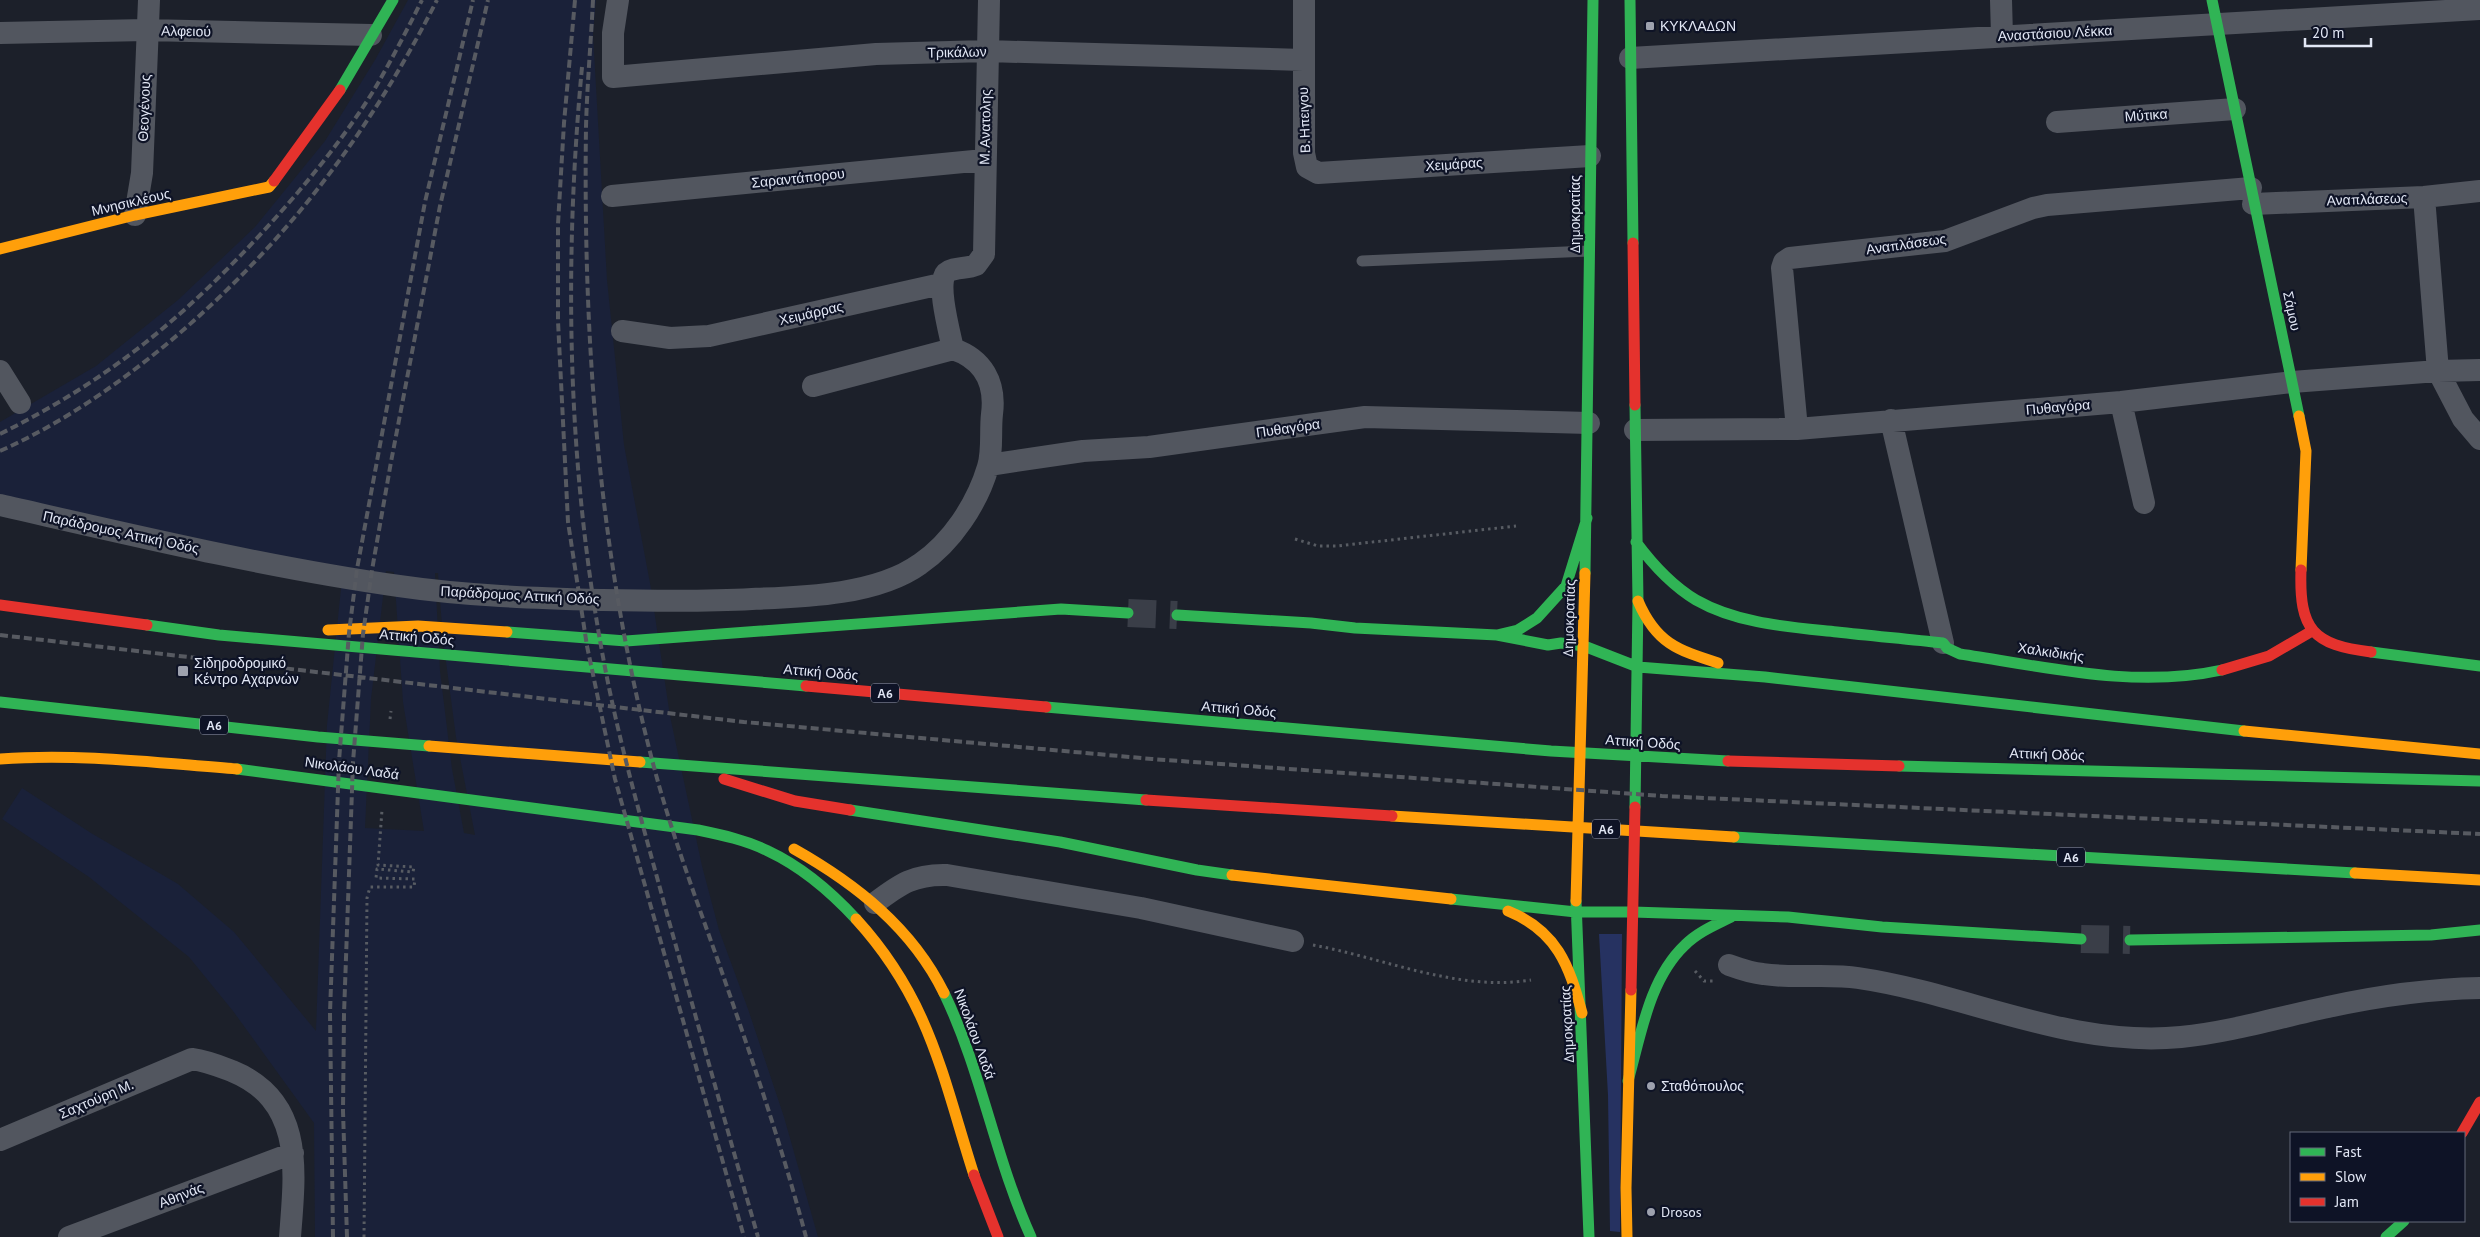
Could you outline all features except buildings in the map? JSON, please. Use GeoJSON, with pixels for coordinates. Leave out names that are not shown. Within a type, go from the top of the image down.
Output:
{"type":"FeatureCollection","features":[{"type":"Feature","properties":{"kind":"main road"},"geometry":{"type":"LineString","coordinates":[[371,35],[393,0]]}},
{"type":"Feature","properties":{"kind":"main road","name":"Δημοκρατίας"},"geometry":{"type":"LineString","coordinates":[[1589,1237],[1582,1013],[1576,912],[1589,422],[1590,156],[1593,0]]}},
{"type":"Feature","properties":{"kind":"main road"},"geometry":{"type":"LineString","coordinates":[[1628,1237],[1626,1188],[1634,912],[1638,667],[1630,0]]}},
{"type":"Feature","properties":{"kind":"main road","name":"Σάμου"},"geometry":{"type":"LineString","coordinates":[[2212,0],[2307,458],[2301,578],[2305,614],[2312,631]]}},
{"type":"Feature","properties":{"kind":"main road","name":"Μνησικλέους"},"geometry":{"type":"LineString","coordinates":[[0,249],[136,215],[269,188],[333,102],[371,35]]}},
{"type":"Feature","properties":{"kind":"main road"},"geometry":{"type":"LineString","coordinates":[[1497,635],[1518,630],[1537,618],[1566,586],[1587,518]]}},
{"type":"Feature","properties":{"kind":"main road","name":"Χαλκιδικής"},"geometry":{"type":"LineString","coordinates":[[1636,542],[1648,562],[1674,586],[1702,604],[1732,617],[1769,625],[1943,643],[1947,648],[1960,654],[2143,680],[2176,678],[2252,662],[2268,656],[2312,631]]}},
{"type":"Feature","properties":{"kind":"main road"},"geometry":{"type":"LineString","coordinates":[[1638,601],[1646,623],[1653,632],[1684,653],[1765,677]]}},
{"type":"Feature","properties":{"kind":"main road","name":"Αττική Οδός"},"geometry":{"type":"LineString","coordinates":[[0,605],[219,635],[1551,751],[1662,758],[2480,781]]}},
{"type":"Feature","properties":{"kind":"main road"},"geometry":{"type":"LineString","coordinates":[[219,635],[418,626],[626,641],[1061,609],[1128,613]]}},
{"type":"Feature","properties":{"kind":"main road"},"geometry":{"type":"LineString","coordinates":[[1177,615],[1311,623],[1355,628],[1497,635],[1548,645],[1562,643],[1584,646],[1638,667],[1765,677],[2246,731],[2480,754]]}},
{"type":"Feature","properties":{"kind":"main road"},"geometry":{"type":"LineString","coordinates":[[2312,631],[2319,638],[2340,648],[2480,666]]}},
{"type":"Feature","properties":{"kind":"main road","name":"Α6"},"geometry":{"type":"LineString","coordinates":[[0,702],[327,738],[1064,795],[1663,833],[2480,880]]}},
{"type":"Feature","properties":{"kind":"main road","name":"Νικολάου Λαδά"},"geometry":{"type":"LineString","coordinates":[[0,759],[37,756],[92,758],[260,771],[698,830],[749,834],[782,844],[821,863],[875,903],[907,936],[928,964],[950,1002],[969,1052],[1006,1175],[1020,1216],[1031,1237]]}},
{"type":"Feature","properties":{"kind":"main road"},"geometry":{"type":"LineString","coordinates":[[674,764],[794,801],[1060,842],[1196,870],[1300,884],[1576,912],[1740,914],[1882,927],[2081,939]]}},
{"type":"Feature","properties":{"kind":"main road","name":"Νικολάου Λαδά"},"geometry":{"type":"LineString","coordinates":[[698,830],[747,842],[785,860],[836,899],[862,923],[884,950],[922,1012],[940,1059],[971,1168],[998,1237]]}},
{"type":"Feature","properties":{"kind":"main road"},"geometry":{"type":"LineString","coordinates":[[1483,903],[1516,913],[1535,923],[1554,941],[1572,976],[1582,1013]]}},
{"type":"Feature","properties":{"kind":"main road"},"geometry":{"type":"LineString","coordinates":[[1628,1081],[1654,995],[1674,954],[1693,936],[1706,928],[1740,914]]}},
{"type":"Feature","properties":{"kind":"main road"},"geometry":{"type":"LineString","coordinates":[[2130,940],[2431,934],[2480,930]]}},
{"type":"Feature","properties":{"kind":"main road"},"geometry":{"type":"LineString","coordinates":[[2463,1132],[2480,1102]]}},
{"type":"Feature","properties":{"kind":"main road"},"geometry":{"type":"LineString","coordinates":[[2386,1237],[2403,1222]]}},
{"type":"Feature","properties":{"kind":"street","name":"Θεογένους"},"geometry":{"type":"LineString","coordinates":[[136,215],[142,173],[148,0]]}},
{"type":"Feature","properties":{"kind":"street","name":"Τρικάλων"},"geometry":{"type":"LineString","coordinates":[[618,0],[613,33],[613,77],[876,54],[987,51],[1302,60]]}},
{"type":"Feature","properties":{"kind":"street","name":"Μ. Ανατολης"},"geometry":{"type":"LineString","coordinates":[[984,254],[984,160],[989,0]]}},
{"type":"Feature","properties":{"kind":"street"},"geometry":{"type":"LineString","coordinates":[[1302,60],[1304,0]]}},
{"type":"Feature","properties":{"kind":"street"},"geometry":{"type":"LineString","coordinates":[[2001,0],[2002,36]]}},
{"type":"Feature","properties":{"kind":"street","name":"Αναστάσιου Λέκκα"},"geometry":{"type":"LineString","coordinates":[[1630,58],[2216,24],[2398,7],[2480,9]]}},
{"type":"Feature","properties":{"kind":"street","name":"Αλφειού"},"geometry":{"type":"LineString","coordinates":[[0,33],[146,30],[371,35]]}},
{"type":"Feature","properties":{"kind":"street","name":"Β. Ηπειγου"},"geometry":{"type":"LineString","coordinates":[[1302,60],[1304,153],[1306,166],[1318,173]]}},
{"type":"Feature","properties":{"kind":"street","name":"Μύτικα"},"geometry":{"type":"LineString","coordinates":[[2057,122],[2234,109]]}},
{"type":"Feature","properties":{"kind":"street","name":"Χειμάρας"},"geometry":{"type":"LineString","coordinates":[[1318,173],[1590,156]]}},
{"type":"Feature","properties":{"kind":"street","name":"Σαραντάπορου"},"geometry":{"type":"LineString","coordinates":[[612,196],[984,160]]}},
{"type":"Feature","properties":{"kind":"street","name":"Αναπλάσεως"},"geometry":{"type":"LineString","coordinates":[[1796,429],[1782,268],[1784,262],[1790,258],[1945,241],[2033,208],[2047,205],[2252,196],[2424,197],[2480,191]]}},
{"type":"Feature","properties":{"kind":"street"},"geometry":{"type":"LineString","coordinates":[[2424,197],[2438,371],[2462,419],[2480,439]]}},
{"type":"Feature","properties":{"kind":"street","name":"Χειμάρρας"},"geometry":{"type":"LineString","coordinates":[[622,331],[670,338],[709,336],[941,284],[950,270],[976,265],[984,254]]}},
{"type":"Feature","properties":{"kind":"street"},"geometry":{"type":"LineString","coordinates":[[813,386],[953,349],[941,284]]}},
{"type":"Feature","properties":{"kind":"street","name":"Παράδρομος Αττική Οδός"},"geometry":{"type":"LineString","coordinates":[[0,506],[197,549],[402,587],[528,598],[726,601],[814,595],[866,586],[902,575],[920,564],[953,534],[978,492],[989,465],[993,404],[988,377],[974,359],[953,349]]}},
{"type":"Feature","properties":{"kind":"street"},"geometry":{"type":"LineString","coordinates":[[0,370],[20,403]]}},
{"type":"Feature","properties":{"kind":"street","name":"Πυθαγόρα"},"geometry":{"type":"LineString","coordinates":[[1635,430],[1796,429],[2121,402],[2292,382],[2438,371],[2480,370]]}},
{"type":"Feature","properties":{"kind":"street"},"geometry":{"type":"LineString","coordinates":[[2121,402],[2144,503]]}},
{"type":"Feature","properties":{"kind":"street","name":"Πυθαγόρα"},"geometry":{"type":"LineString","coordinates":[[989,465],[1083,451],[1149,447],[1365,417],[1589,422]]}},
{"type":"Feature","properties":{"kind":"street"},"geometry":{"type":"LineString","coordinates":[[1891,420],[1943,643]]}},
{"type":"Feature","properties":{"kind":"street"},"geometry":{"type":"LineString","coordinates":[[875,903],[899,885],[916,877],[947,875],[1141,908],[1293,941]]}},
{"type":"Feature","properties":{"kind":"street"},"geometry":{"type":"LineString","coordinates":[[1729,965],[1763,975],[1858,977],[1902,986],[2051,1026],[2100,1035],[2143,1038],[2181,1037],[2383,996],[2480,988]]}},
{"type":"Feature","properties":{"kind":"street","name":"Σαχτούρη Μ."},"geometry":{"type":"LineString","coordinates":[[0,1140],[192,1059],[205,1060],[247,1077],[273,1098],[282,1112],[293,1153]]}},
{"type":"Feature","properties":{"kind":"street"},"geometry":{"type":"LineString","coordinates":[[290,1237],[294,1194],[293,1153]]}},
{"type":"Feature","properties":{"kind":"street","name":"Αθηνάς"},"geometry":{"type":"LineString","coordinates":[[69,1237],[293,1153]]}},
{"type":"Feature","properties":{"kind":"lane"},"geometry":{"type":"LineString","coordinates":[[1362,261],[1590,251]]}},
{"type":"Feature","properties":{"kind":"path"},"geometry":{"type":"LineString","coordinates":[[1295,539],[1318,546],[1337,546],[1516,526]]}},
{"type":"Feature","properties":{"kind":"path"},"geometry":{"type":"LineString","coordinates":[[364,1237],[367,898],[370,887],[414,887],[415,879],[376,878],[377,869],[413,872]]}},
{"type":"Feature","properties":{"kind":"path"},"geometry":{"type":"LineString","coordinates":[[1293,941],[1466,980],[1494,983],[1531,980]]}},
{"type":"Feature","properties":{"kind":"shaded area"},"geometry":{"type":"Polygon","coordinates":[[[408,0],[596,0],[593,34],[607,280],[624,445],[650,583],[670,716],[702,866],[719,930],[784,1117],[818,1237],[315,1237],[314,1123],[233,1011],[189,957],[89,877],[2,819],[22,788],[91,833],[178,884],[234,932],[316,1031],[327,725],[343,569],[0,497],[0,422],[96,366],[178,300],[255,227],[325,141],[375,60],[408,0]],[[386,571],[371,699],[365,828],[424,831],[403,702],[394,572],[386,571]],[[435,573],[440,671],[452,769],[464,833],[475,835],[456,737],[443,639],[438,573],[435,573]]]}},
{"type":"Feature","properties":{"kind":"shaded area"},"geometry":{"type":"Polygon","coordinates":[[[1599,934],[1622,934],[1620,1232],[1610,1231],[1608,1095],[1599,934]]]}},
{"type":"Feature","properties":{"kind":"tunnel"},"geometry":{"type":"LineString","coordinates":[[1128,613],[1177,615]]}},
{"type":"Feature","properties":{"kind":"tunnel"},"geometry":{"type":"LineString","coordinates":[[2081,939],[2130,940]]}},
{"type":"Feature","properties":{"kind":"railway"},"geometry":{"type":"LineString","coordinates":[[0,434],[77,391],[146,342],[177,316],[239,257],[298,192],[350,125],[374,90],[422,0]]}},
{"type":"Feature","properties":{"kind":"railway"},"geometry":{"type":"LineString","coordinates":[[0,451],[45,429],[109,389],[168,343],[210,306],[249,267],[286,227],[353,142],[411,49],[437,0]]}},
{"type":"Feature","properties":{"kind":"railway"},"geometry":{"type":"LineString","coordinates":[[333,1237],[330,1013],[339,761],[349,633],[357,569],[425,202],[473,0]]}},
{"type":"Feature","properties":{"kind":"railway"},"geometry":{"type":"LineString","coordinates":[[347,1237],[343,1111],[344,1014],[353,762],[363,634],[391,462],[440,206],[488,0]]}},
{"type":"Feature","properties":{"kind":"railway"},"geometry":{"type":"LineString","coordinates":[[575,0],[564,123],[558,224],[558,321],[568,522],[587,646],[615,779],[744,1237]]}},
{"type":"Feature","properties":{"kind":"railway"},"geometry":{"type":"LineString","coordinates":[[593,0],[586,127],[588,289],[598,452],[620,613],[636,692],[662,795],[684,865],[764,1097],[806,1237]]}},
{"type":"Feature","properties":{"kind":"railway"},"geometry":{"type":"LineString","coordinates":[[582,67],[576,139],[573,212],[572,358],[581,503],[590,574],[607,680],[631,781],[758,1237]]}},
{"type":"Feature","properties":{"kind":"railway"},"geometry":{"type":"LineString","coordinates":[[0,635],[744,722],[1152,759],[1662,796],[2480,834]]}},
{"type":"Feature","properties":{"kind":"traffic: fast"},"geometry":{"type":"LineString","coordinates":[[340,90],[393,0]]}},
{"type":"Feature","properties":{"kind":"traffic: fast"},"geometry":{"type":"LineString","coordinates":[[1585,573],[1593,0]]}},
{"type":"Feature","properties":{"kind":"traffic: fast"},"geometry":{"type":"LineString","coordinates":[[1630,0],[1633,243]]}},
{"type":"Feature","properties":{"kind":"traffic: fast"},"geometry":{"type":"LineString","coordinates":[[2212,0],[2299,416]]}},
{"type":"Feature","properties":{"kind":"traffic: fast"},"geometry":{"type":"LineString","coordinates":[[1635,405],[1638,601],[1635,807]]}},
{"type":"Feature","properties":{"kind":"traffic: fast"},"geometry":{"type":"LineString","coordinates":[[1497,635],[1518,630],[1537,618],[1566,586],[1587,518]]}},
{"type":"Feature","properties":{"kind":"traffic: fast"},"geometry":{"type":"LineString","coordinates":[[1636,542],[1663,574],[1678,588],[1696,600],[1729,614],[1765,623],[1943,643],[1947,648],[1960,654],[2091,674],[2157,677],[2222,670]]}},
{"type":"Feature","properties":{"kind":"traffic: fast"},"geometry":{"type":"LineString","coordinates":[[507,632],[626,641],[1061,609],[1128,613]]}},
{"type":"Feature","properties":{"kind":"traffic: fast"},"geometry":{"type":"LineString","coordinates":[[1177,615],[1311,623],[1355,628],[1497,635],[1548,645],[1561,643],[1584,646]]}},
{"type":"Feature","properties":{"kind":"traffic: fast"},"geometry":{"type":"LineString","coordinates":[[147,625],[219,635],[806,686]]}},
{"type":"Feature","properties":{"kind":"traffic: fast"},"geometry":{"type":"LineString","coordinates":[[1584,646],[1638,667]]}},
{"type":"Feature","properties":{"kind":"traffic: fast"},"geometry":{"type":"LineString","coordinates":[[2371,652],[2480,666]]}},
{"type":"Feature","properties":{"kind":"traffic: fast"},"geometry":{"type":"LineString","coordinates":[[1638,667],[1765,677],[2244,731]]}},
{"type":"Feature","properties":{"kind":"traffic: fast"},"geometry":{"type":"LineString","coordinates":[[0,702],[318,737],[429,746]]}},
{"type":"Feature","properties":{"kind":"traffic: fast"},"geometry":{"type":"LineString","coordinates":[[1046,707],[1551,751],[1728,761]]}},
{"type":"Feature","properties":{"kind":"traffic: fast"},"geometry":{"type":"LineString","coordinates":[[640,762],[1146,800]]}},
{"type":"Feature","properties":{"kind":"traffic: fast"},"geometry":{"type":"LineString","coordinates":[[1899,766],[2480,781]]}},
{"type":"Feature","properties":{"kind":"traffic: fast"},"geometry":{"type":"LineString","coordinates":[[237,769],[698,830],[725,836],[760,847],[792,864],[826,890],[856,919]]}},
{"type":"Feature","properties":{"kind":"traffic: fast"},"geometry":{"type":"LineString","coordinates":[[850,810],[1060,842],[1197,870],[1232,875]]}},
{"type":"Feature","properties":{"kind":"traffic: fast"},"geometry":{"type":"LineString","coordinates":[[1734,837],[2355,873]]}},
{"type":"Feature","properties":{"kind":"traffic: fast"},"geometry":{"type":"LineString","coordinates":[[1451,899],[1576,912]]}},
{"type":"Feature","properties":{"kind":"traffic: fast"},"geometry":{"type":"LineString","coordinates":[[1576,901],[1589,1237]]}},
{"type":"Feature","properties":{"kind":"traffic: fast"},"geometry":{"type":"LineString","coordinates":[[1576,912],[1633,912]]}},
{"type":"Feature","properties":{"kind":"traffic: fast"},"geometry":{"type":"LineString","coordinates":[[1633,912],[1788,917],[1882,927],[2081,939]]}},
{"type":"Feature","properties":{"kind":"traffic: fast"},"geometry":{"type":"LineString","coordinates":[[1628,1081],[1642,1027],[1663,974],[1690,940],[1731,917]]}},
{"type":"Feature","properties":{"kind":"traffic: fast"},"geometry":{"type":"LineString","coordinates":[[2130,940],[2431,935],[2480,930]]}},
{"type":"Feature","properties":{"kind":"traffic: fast"},"geometry":{"type":"LineString","coordinates":[[944,993],[969,1053],[1018,1207],[1031,1237]]}},
{"type":"Feature","properties":{"kind":"traffic: fast"},"geometry":{"type":"LineString","coordinates":[[2386,1237],[2403,1222]]}},
{"type":"Feature","properties":{"kind":"traffic: slow"},"geometry":{"type":"LineString","coordinates":[[0,249],[135,215],[269,187],[274,181]]}},
{"type":"Feature","properties":{"kind":"traffic: slow"},"geometry":{"type":"LineString","coordinates":[[2299,416],[2306,451],[2301,570]]}},
{"type":"Feature","properties":{"kind":"traffic: slow"},"geometry":{"type":"LineString","coordinates":[[1576,901],[1585,573]]}},
{"type":"Feature","properties":{"kind":"traffic: slow"},"geometry":{"type":"LineString","coordinates":[[1638,601],[1652,627],[1669,643],[1691,654],[1718,663]]}},
{"type":"Feature","properties":{"kind":"traffic: slow"},"geometry":{"type":"LineString","coordinates":[[328,630],[418,626],[507,632]]}},
{"type":"Feature","properties":{"kind":"traffic: slow"},"geometry":{"type":"LineString","coordinates":[[2244,731],[2480,754]]}},
{"type":"Feature","properties":{"kind":"traffic: slow"},"geometry":{"type":"LineString","coordinates":[[429,746],[640,762]]}},
{"type":"Feature","properties":{"kind":"traffic: slow"},"geometry":{"type":"LineString","coordinates":[[0,759],[30,757],[89,758],[237,769]]}},
{"type":"Feature","properties":{"kind":"traffic: slow"},"geometry":{"type":"LineString","coordinates":[[1392,816],[1734,837]]}},
{"type":"Feature","properties":{"kind":"traffic: slow"},"geometry":{"type":"LineString","coordinates":[[794,849],[839,877],[899,928],[916,948],[944,993]]}},
{"type":"Feature","properties":{"kind":"traffic: slow"},"geometry":{"type":"LineString","coordinates":[[2355,873],[2480,880]]}},
{"type":"Feature","properties":{"kind":"traffic: slow"},"geometry":{"type":"LineString","coordinates":[[1232,875],[1451,899]]}},
{"type":"Feature","properties":{"kind":"traffic: slow"},"geometry":{"type":"LineString","coordinates":[[1508,911],[1525,919],[1550,939],[1566,965],[1582,1013]]}},
{"type":"Feature","properties":{"kind":"traffic: slow"},"geometry":{"type":"LineString","coordinates":[[856,919],[881,949],[901,979],[917,1009],[942,1071],[974,1175]]}},
{"type":"Feature","properties":{"kind":"traffic: slow"},"geometry":{"type":"LineString","coordinates":[[1627,1237],[1626,1188],[1631,990]]}},
{"type":"Feature","properties":{"kind":"traffic: jam"},"geometry":{"type":"LineString","coordinates":[[274,181],[340,90]]}},
{"type":"Feature","properties":{"kind":"traffic: jam"},"geometry":{"type":"LineString","coordinates":[[1633,243],[1635,405]]}},
{"type":"Feature","properties":{"kind":"traffic: jam"},"geometry":{"type":"LineString","coordinates":[[2301,570],[2303,607],[2307,620],[2314,631],[2323,639],[2335,645],[2371,652]]}},
{"type":"Feature","properties":{"kind":"traffic: jam"},"geometry":{"type":"LineString","coordinates":[[0,605],[147,625]]}},
{"type":"Feature","properties":{"kind":"traffic: jam"},"geometry":{"type":"LineString","coordinates":[[2222,670],[2269,656],[2312,631]]}},
{"type":"Feature","properties":{"kind":"traffic: jam"},"geometry":{"type":"LineString","coordinates":[[806,686],[1046,707]]}},
{"type":"Feature","properties":{"kind":"traffic: jam"},"geometry":{"type":"LineString","coordinates":[[1728,761],[1899,766]]}},
{"type":"Feature","properties":{"kind":"traffic: jam"},"geometry":{"type":"LineString","coordinates":[[724,779],[795,801],[850,810]]}},
{"type":"Feature","properties":{"kind":"traffic: jam"},"geometry":{"type":"LineString","coordinates":[[1146,800],[1392,816]]}},
{"type":"Feature","properties":{"kind":"traffic: jam"},"geometry":{"type":"LineString","coordinates":[[1631,990],[1635,807]]}},
{"type":"Feature","properties":{"kind":"traffic: jam"},"geometry":{"type":"LineString","coordinates":[[2463,1132],[2480,1102]]}},
{"type":"Feature","properties":{"kind":"traffic: jam"},"geometry":{"type":"LineString","coordinates":[[974,1175],[998,1237]]}},
{"type":"Feature","properties":{"kind":"place","name":"ΚΥΚΛΑΔΩΝ"},"geometry":{"type":"Point","coordinates":[1650,26]}},
{"type":"Feature","properties":{"kind":"place","name":"Σιδηροδρομικό Κέντρο Αχαρνών"},"geometry":{"type":"Point","coordinates":[183,671]}},
{"type":"Feature","properties":{"kind":"place","name":"Σταθόπουλος"},"geometry":{"type":"Point","coordinates":[1651,1086]}},
{"type":"Feature","properties":{"kind":"place","name":"Drosos"},"geometry":{"type":"Point","coordinates":[1651,1212]}}]}
